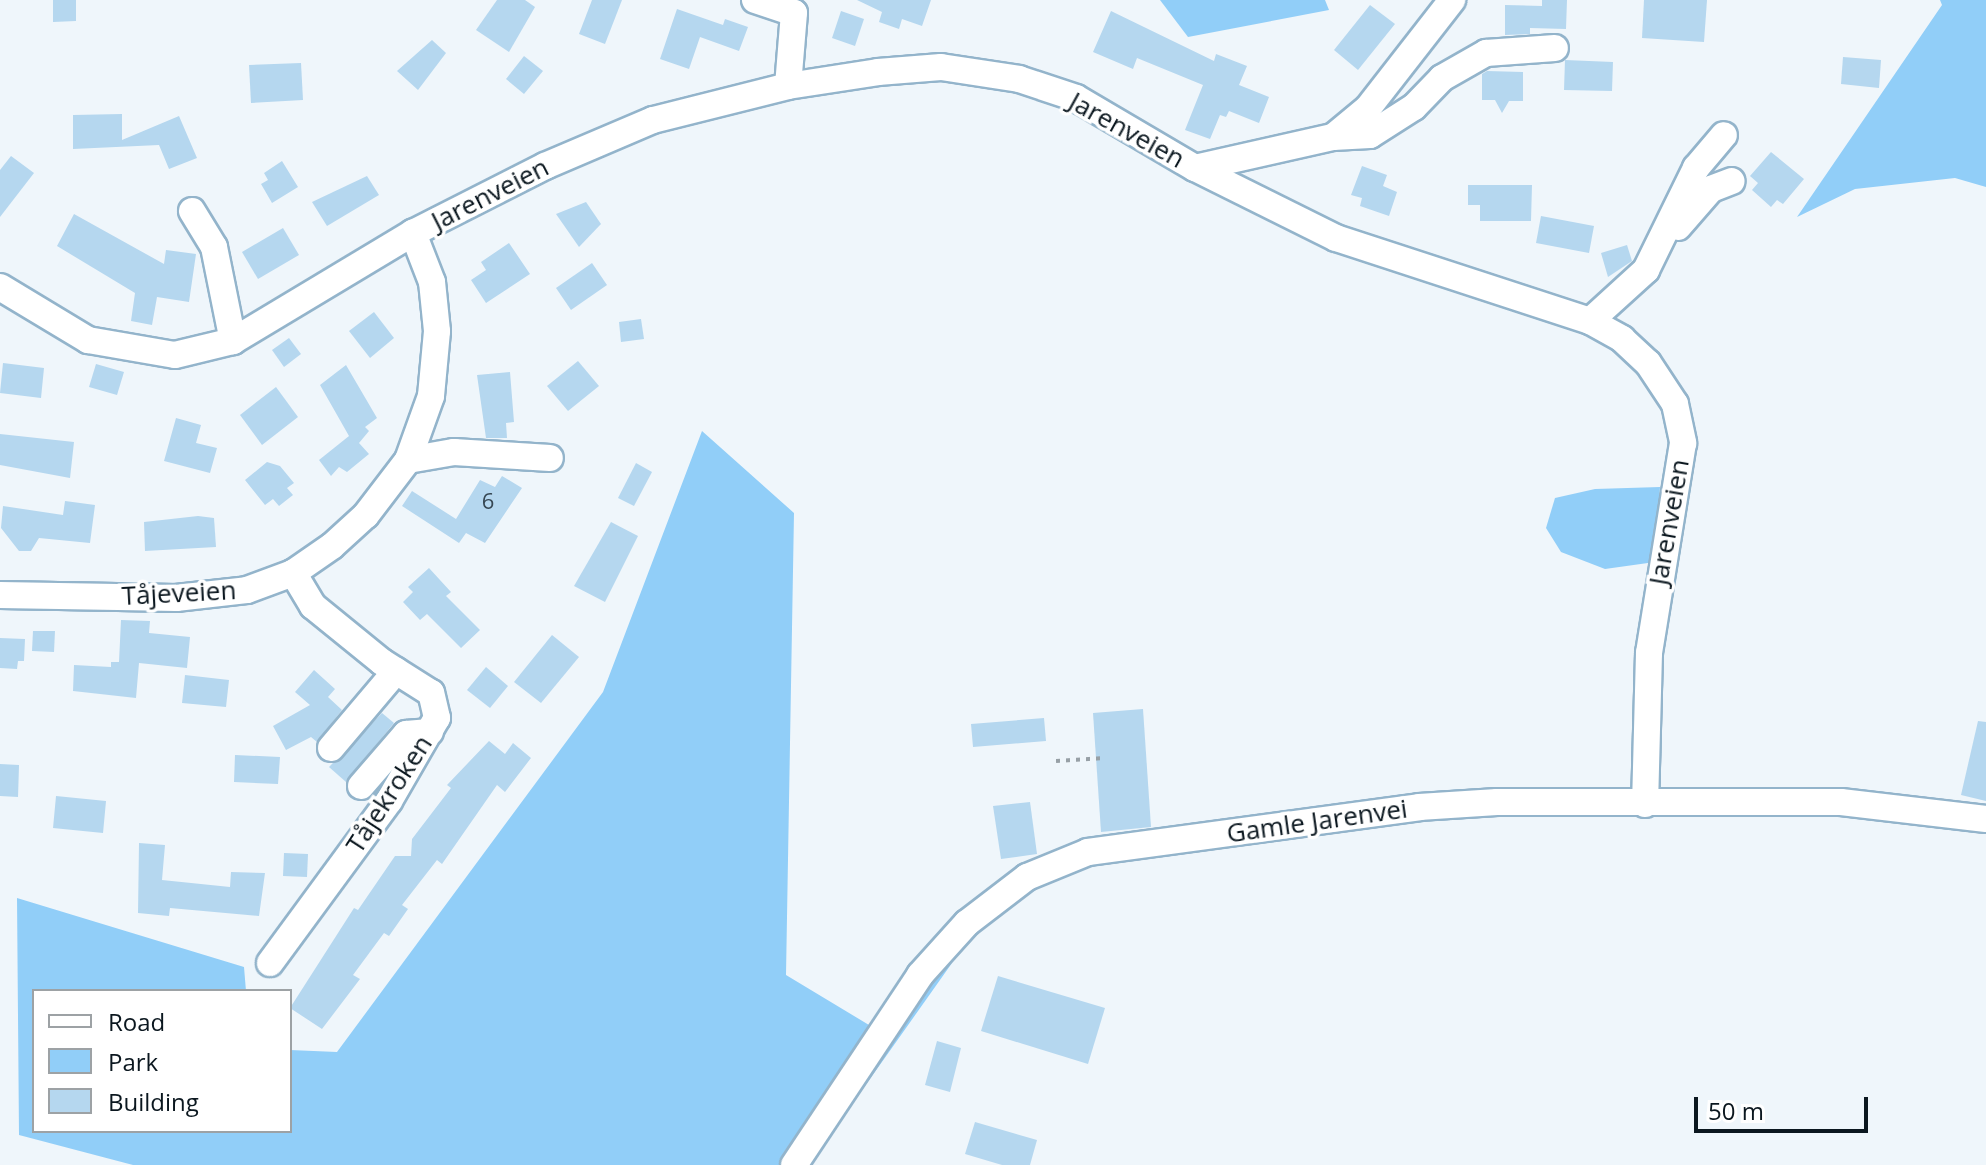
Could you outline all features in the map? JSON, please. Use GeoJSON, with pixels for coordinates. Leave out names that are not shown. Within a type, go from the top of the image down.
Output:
{"type":"FeatureCollection","features":[{"type":"Feature","properties":{"kind":"street"},"geometry":{"type":"LineString","coordinates":[[755,0],[797,7],[788,86]]}},
{"type":"Feature","properties":{"kind":"street"},"geometry":{"type":"LineString","coordinates":[[1333,137],[1368,108],[1452,0]]}},
{"type":"Feature","properties":{"kind":"street"},"geometry":{"type":"LineString","coordinates":[[1195,168],[1333,137],[1370,135],[1414,107],[1442,78],[1486,53],[1555,48]]}},
{"type":"Feature","properties":{"kind":"street","name":"Jarenveien"},"geometry":{"type":"LineString","coordinates":[[0,287],[57,324],[119,349],[175,355],[233,341],[413,233],[545,166],[653,120],[788,86],[941,67],[1019,79],[1076,98],[1195,168],[1336,238],[1590,321],[1622,339],[1648,363],[1681,421],[1682,466],[1649,653],[1645,804]]}},
{"type":"Feature","properties":{"kind":"street"},"geometry":{"type":"LineString","coordinates":[[1590,321],[1646,270],[1696,168],[1724,135]]}},
{"type":"Feature","properties":{"kind":"street"},"geometry":{"type":"LineString","coordinates":[[1656,249],[1711,189],[1732,181]]}},
{"type":"Feature","properties":{"kind":"street"},"geometry":{"type":"LineString","coordinates":[[192,211],[214,247],[233,341]]}},
{"type":"Feature","properties":{"kind":"street","name":"Tåjeveien"},"geometry":{"type":"LineString","coordinates":[[0,595],[176,598],[247,590],[293,573],[366,515],[408,460],[431,396],[437,331],[432,282],[413,233]]}},
{"type":"Feature","properties":{"kind":"street"},"geometry":{"type":"LineString","coordinates":[[408,460],[454,452],[550,458]]}},
{"type":"Feature","properties":{"kind":"street","name":"Tåjekroken"},"geometry":{"type":"LineString","coordinates":[[270,963],[389,801],[437,718],[431,693],[396,671],[313,606],[293,573]]}},
{"type":"Feature","properties":{"kind":"street"},"geometry":{"type":"LineString","coordinates":[[331,748],[396,671]]}},
{"type":"Feature","properties":{"kind":"street"},"geometry":{"type":"LineString","coordinates":[[361,786],[406,734],[430,732]]}},
{"type":"Feature","properties":{"kind":"street","name":"Gamle Jarenvei"},"geometry":{"type":"LineString","coordinates":[[794,1165],[920,975],[967,923],[1027,877],[1088,852],[1419,807],[1841,802],[1986,819]]}},
{"type":"Feature","properties":{"kind":"path"},"geometry":{"type":"LineString","coordinates":[[1056,761],[1105,758]]}},
{"type":"Feature","properties":{"kind":"green space"},"geometry":{"type":"Polygon","coordinates":[[[1160,0],[1325,0],[1329,10],[1188,37],[1160,0]]]}},
{"type":"Feature","properties":{"kind":"green space"},"geometry":{"type":"Polygon","coordinates":[[[1940,0],[1986,0],[1986,187],[1955,178],[1855,189],[1797,217],[1942,5],[1940,0]]]}},
{"type":"Feature","properties":{"kind":"green space"},"geometry":{"type":"Polygon","coordinates":[[[702,431],[794,513],[786,975],[869,1025],[952,963],[809,1165],[133,1165],[19,1135],[17,898],[244,967],[246,989],[32,989],[32,1133],[292,1133],[292,1050],[337,1052],[603,692],[702,431]]]}},
{"type":"Feature","properties":{"kind":"green space"},"geometry":{"type":"Polygon","coordinates":[[[1660,487],[1655,562],[1605,569],[1561,552],[1546,528],[1555,498],[1595,489],[1660,487]]]}},
{"type":"Feature","properties":{"kind":"building"},"geometry":{"type":"Polygon","coordinates":[[[53,0],[76,0],[76,21],[53,22],[53,0]]]}},
{"type":"Feature","properties":{"kind":"building"},"geometry":{"type":"Polygon","coordinates":[[[497,0],[525,0],[535,7],[509,52],[476,30],[497,0]]]}},
{"type":"Feature","properties":{"kind":"building"},"geometry":{"type":"Polygon","coordinates":[[[592,0],[622,0],[605,44],[579,34],[592,0]]]}},
{"type":"Feature","properties":{"kind":"building"},"geometry":{"type":"Polygon","coordinates":[[[857,0],[931,0],[922,26],[902,19],[899,29],[879,22],[882,12],[857,0]]]}},
{"type":"Feature","properties":{"kind":"building"},"geometry":{"type":"Polygon","coordinates":[[[1542,0],[1567,0],[1566,29],[1530,28],[1530,34],[1505,35],[1505,5],[1542,6],[1542,0]]]}},
{"type":"Feature","properties":{"kind":"building"},"geometry":{"type":"Polygon","coordinates":[[[1644,0],[1707,0],[1704,42],[1642,38],[1644,0]]]}},
{"type":"Feature","properties":{"kind":"building"},"geometry":{"type":"Polygon","coordinates":[[[1370,5],[1395,24],[1358,70],[1334,50],[1370,5]]]}},
{"type":"Feature","properties":{"kind":"building"},"geometry":{"type":"Polygon","coordinates":[[[677,9],[723,25],[725,19],[748,27],[739,51],[700,37],[689,69],[660,59],[677,9]]]}},
{"type":"Feature","properties":{"kind":"building"},"geometry":{"type":"Polygon","coordinates":[[[841,11],[864,19],[855,46],[832,38],[841,11]]]}},
{"type":"Feature","properties":{"kind":"building"},"geometry":{"type":"Polygon","coordinates":[[[1111,11],[1214,61],[1216,54],[1247,66],[1239,85],[1269,97],[1259,123],[1229,111],[1226,117],[1220,115],[1210,139],[1185,130],[1203,85],[1137,58],[1133,69],[1093,52],[1111,11]]]}},
{"type":"Feature","properties":{"kind":"building"},"geometry":{"type":"Polygon","coordinates":[[[432,40],[446,53],[418,90],[397,71],[432,40]]]}},
{"type":"Feature","properties":{"kind":"building"},"geometry":{"type":"Polygon","coordinates":[[[524,56],[543,71],[524,94],[506,79],[524,56]]]}},
{"type":"Feature","properties":{"kind":"building"},"geometry":{"type":"Polygon","coordinates":[[[1843,57],[1881,60],[1879,88],[1841,84],[1843,57]]]}},
{"type":"Feature","properties":{"kind":"building"},"geometry":{"type":"Polygon","coordinates":[[[1565,60],[1613,62],[1612,91],[1564,90],[1565,60]]]}},
{"type":"Feature","properties":{"kind":"building"},"geometry":{"type":"Polygon","coordinates":[[[301,63],[303,100],[251,103],[249,65],[301,63]]]}},
{"type":"Feature","properties":{"kind":"building"},"geometry":{"type":"Polygon","coordinates":[[[1487,71],[1523,72],[1523,101],[1509,101],[1502,113],[1495,100],[1482,100],[1482,74],[1487,71]]]}},
{"type":"Feature","properties":{"kind":"building"},"geometry":{"type":"Polygon","coordinates":[[[122,114],[122,140],[179,116],[197,158],[169,169],[159,145],[73,149],[73,115],[122,114]]]}},
{"type":"Feature","properties":{"kind":"building"},"geometry":{"type":"Polygon","coordinates":[[[1771,152],[1804,179],[1783,204],[1777,200],[1771,207],[1752,190],[1758,183],[1750,176],[1771,152]]]}},
{"type":"Feature","properties":{"kind":"building"},"geometry":{"type":"Polygon","coordinates":[[[11,156],[34,173],[0,217],[0,170],[11,156]]]}},
{"type":"Feature","properties":{"kind":"building"},"geometry":{"type":"Polygon","coordinates":[[[282,161],[298,187],[272,203],[261,184],[268,180],[264,173],[282,161]]]}},
{"type":"Feature","properties":{"kind":"building"},"geometry":{"type":"Polygon","coordinates":[[[1362,166],[1387,175],[1383,186],[1397,192],[1389,216],[1360,206],[1362,198],[1351,195],[1362,166]]]}},
{"type":"Feature","properties":{"kind":"building"},"geometry":{"type":"Polygon","coordinates":[[[367,176],[379,195],[327,226],[312,202],[367,176]]]}},
{"type":"Feature","properties":{"kind":"building"},"geometry":{"type":"Polygon","coordinates":[[[1468,185],[1532,185],[1531,221],[1480,221],[1480,205],[1468,205],[1468,185]]]}},
{"type":"Feature","properties":{"kind":"building"},"geometry":{"type":"Polygon","coordinates":[[[586,202],[601,224],[579,247],[556,214],[586,202]]]}},
{"type":"Feature","properties":{"kind":"building"},"geometry":{"type":"Polygon","coordinates":[[[74,214],[164,264],[166,250],[196,254],[189,302],[157,297],[152,325],[131,321],[135,293],[57,246],[74,214]]]}},
{"type":"Feature","properties":{"kind":"building"},"geometry":{"type":"Polygon","coordinates":[[[1541,216],[1594,226],[1589,253],[1536,243],[1541,216]]]}},
{"type":"Feature","properties":{"kind":"building"},"geometry":{"type":"Polygon","coordinates":[[[283,228],[299,255],[258,279],[242,252],[283,228]]]}},
{"type":"Feature","properties":{"kind":"building"},"geometry":{"type":"Polygon","coordinates":[[[509,243],[530,274],[486,303],[471,280],[486,270],[481,262],[509,243]]]}},
{"type":"Feature","properties":{"kind":"building"},"geometry":{"type":"Polygon","coordinates":[[[1627,245],[1632,261],[1608,277],[1601,253],[1627,245]]]}},
{"type":"Feature","properties":{"kind":"building"},"geometry":{"type":"Polygon","coordinates":[[[592,263],[607,285],[571,310],[556,288],[592,263]]]}},
{"type":"Feature","properties":{"kind":"building"},"geometry":{"type":"Polygon","coordinates":[[[374,312],[394,338],[370,358],[349,331],[374,312]]]}},
{"type":"Feature","properties":{"kind":"building"},"geometry":{"type":"Polygon","coordinates":[[[641,319],[644,339],[621,342],[619,322],[641,319]]]}},
{"type":"Feature","properties":{"kind":"building"},"geometry":{"type":"Polygon","coordinates":[[[289,338],[301,354],[284,367],[272,350],[289,338]]]}},
{"type":"Feature","properties":{"kind":"building"},"geometry":{"type":"Polygon","coordinates":[[[578,361],[599,386],[568,411],[547,386],[578,361]]]}},
{"type":"Feature","properties":{"kind":"building"},"geometry":{"type":"Polygon","coordinates":[[[3,363],[44,368],[41,398],[0,393],[3,363]]]}},
{"type":"Feature","properties":{"kind":"building"},"geometry":{"type":"Polygon","coordinates":[[[96,364],[124,372],[117,395],[89,387],[96,364]]]}},
{"type":"Feature","properties":{"kind":"building"},"geometry":{"type":"Polygon","coordinates":[[[346,365],[377,418],[365,427],[369,431],[359,443],[369,454],[347,472],[339,467],[331,476],[319,460],[349,436],[320,385],[346,365]]]}},
{"type":"Feature","properties":{"kind":"building"},"geometry":{"type":"Polygon","coordinates":[[[510,372],[514,422],[506,423],[507,438],[486,438],[477,375],[510,372]]]}},
{"type":"Feature","properties":{"kind":"building"},"geometry":{"type":"Polygon","coordinates":[[[276,387],[298,417],[262,445],[240,415],[276,387]]]}},
{"type":"Feature","properties":{"kind":"building"},"geometry":{"type":"Polygon","coordinates":[[[176,418],[201,425],[196,443],[217,448],[210,473],[164,461],[176,418]]]}},
{"type":"Feature","properties":{"kind":"building"},"geometry":{"type":"Polygon","coordinates":[[[0,434],[74,442],[70,478],[0,465],[0,434]]]}},
{"type":"Feature","properties":{"kind":"building"},"geometry":{"type":"Polygon","coordinates":[[[267,462],[280,466],[294,483],[287,488],[293,495],[279,506],[273,499],[265,505],[245,480],[267,462]]]}},
{"type":"Feature","properties":{"kind":"building"},"geometry":{"type":"Polygon","coordinates":[[[636,463],[652,472],[634,506],[618,498],[636,463]]]}},
{"type":"Feature","properties":{"kind":"building"},"geometry":{"type":"Polygon","coordinates":[[[502,476],[522,488],[485,543],[466,533],[459,543],[402,506],[412,491],[456,519],[480,480],[495,487],[502,476]]]}},
{"type":"Feature","properties":{"kind":"building"},"geometry":{"type":"Polygon","coordinates":[[[65,501],[95,505],[90,543],[39,538],[31,551],[19,551],[1,528],[3,506],[63,515],[65,501]]]}},
{"type":"Feature","properties":{"kind":"building"},"geometry":{"type":"Polygon","coordinates":[[[198,516],[214,518],[216,547],[145,551],[144,522],[198,516]]]}},
{"type":"Feature","properties":{"kind":"building"},"geometry":{"type":"Polygon","coordinates":[[[611,522],[638,536],[605,602],[574,586],[611,522]]]}},
{"type":"Feature","properties":{"kind":"building"},"geometry":{"type":"Polygon","coordinates":[[[429,568],[451,592],[446,596],[480,630],[461,648],[427,614],[420,620],[403,602],[413,592],[408,587],[429,568]]]}},
{"type":"Feature","properties":{"kind":"building"},"geometry":{"type":"Polygon","coordinates":[[[121,620],[150,621],[149,633],[190,637],[187,668],[139,663],[136,698],[73,691],[74,665],[111,667],[111,662],[119,662],[121,620]]]}},
{"type":"Feature","properties":{"kind":"building"},"geometry":{"type":"Polygon","coordinates":[[[33,631],[55,631],[54,652],[32,651],[33,631]]]}},
{"type":"Feature","properties":{"kind":"building"},"geometry":{"type":"Polygon","coordinates":[[[552,635],[579,657],[541,703],[514,682],[552,635]]]}},
{"type":"Feature","properties":{"kind":"building"},"geometry":{"type":"Polygon","coordinates":[[[0,638],[25,639],[24,661],[18,661],[17,669],[0,668],[0,638]]]}},
{"type":"Feature","properties":{"kind":"building"},"geometry":{"type":"Polygon","coordinates":[[[486,667],[508,686],[490,708],[467,690],[486,667]]]}},
{"type":"Feature","properties":{"kind":"building"},"geometry":{"type":"Polygon","coordinates":[[[314,670],[335,689],[328,697],[342,710],[317,742],[311,737],[286,750],[273,726],[310,705],[295,692],[314,670]]]}},
{"type":"Feature","properties":{"kind":"building"},"geometry":{"type":"Polygon","coordinates":[[[185,675],[229,680],[226,707],[182,703],[185,675]]]}},
{"type":"Feature","properties":{"kind":"building"},"geometry":{"type":"Polygon","coordinates":[[[1143,709],[1151,827],[1101,832],[1093,713],[1143,709]]]}},
{"type":"Feature","properties":{"kind":"building"},"geometry":{"type":"Polygon","coordinates":[[[382,713],[394,723],[346,782],[329,767],[382,713]]]}},
{"type":"Feature","properties":{"kind":"building"},"geometry":{"type":"Polygon","coordinates":[[[1044,718],[1046,741],[973,747],[971,724],[1044,718]]]}},
{"type":"Feature","properties":{"kind":"building"},"geometry":{"type":"Polygon","coordinates":[[[1978,721],[1986,722],[1986,801],[1961,795],[1978,721]]]}},
{"type":"Feature","properties":{"kind":"building"},"geometry":{"type":"Polygon","coordinates":[[[489,741],[505,754],[513,743],[531,758],[505,792],[497,785],[442,864],[437,860],[402,905],[408,909],[389,936],[384,933],[353,975],[360,979],[322,1029],[292,1009],[292,1005],[354,908],[358,910],[395,856],[411,856],[412,839],[451,788],[447,785],[489,741]]]}},
{"type":"Feature","properties":{"kind":"building"},"geometry":{"type":"Polygon","coordinates":[[[235,755],[280,757],[278,784],[234,782],[235,755]]]}},
{"type":"Feature","properties":{"kind":"building"},"geometry":{"type":"Polygon","coordinates":[[[0,764],[19,765],[18,797],[0,796],[0,764]]]}},
{"type":"Feature","properties":{"kind":"building"},"geometry":{"type":"Polygon","coordinates":[[[56,796],[106,801],[103,833],[53,828],[56,796]]]}},
{"type":"Feature","properties":{"kind":"building"},"geometry":{"type":"Polygon","coordinates":[[[1030,802],[1037,854],[1001,859],[993,806],[1030,802]]]}},
{"type":"Feature","properties":{"kind":"building"},"geometry":{"type":"Polygon","coordinates":[[[139,843],[165,845],[162,880],[230,887],[231,872],[265,873],[259,916],[170,908],[169,916],[138,913],[139,843]]]}},
{"type":"Feature","properties":{"kind":"building"},"geometry":{"type":"Polygon","coordinates":[[[284,853],[308,854],[307,877],[283,876],[284,853]]]}},
{"type":"Feature","properties":{"kind":"building"},"geometry":{"type":"Polygon","coordinates":[[[998,976],[1105,1008],[1088,1064],[981,1031],[998,976]]]}},
{"type":"Feature","properties":{"kind":"building"},"geometry":{"type":"Polygon","coordinates":[[[937,1041],[961,1048],[950,1092],[925,1085],[937,1041]]]}},
{"type":"Feature","properties":{"kind":"building"},"geometry":{"type":"Polygon","coordinates":[[[975,1122],[1037,1140],[1030,1165],[1002,1165],[965,1154],[975,1122]]]}}]}
